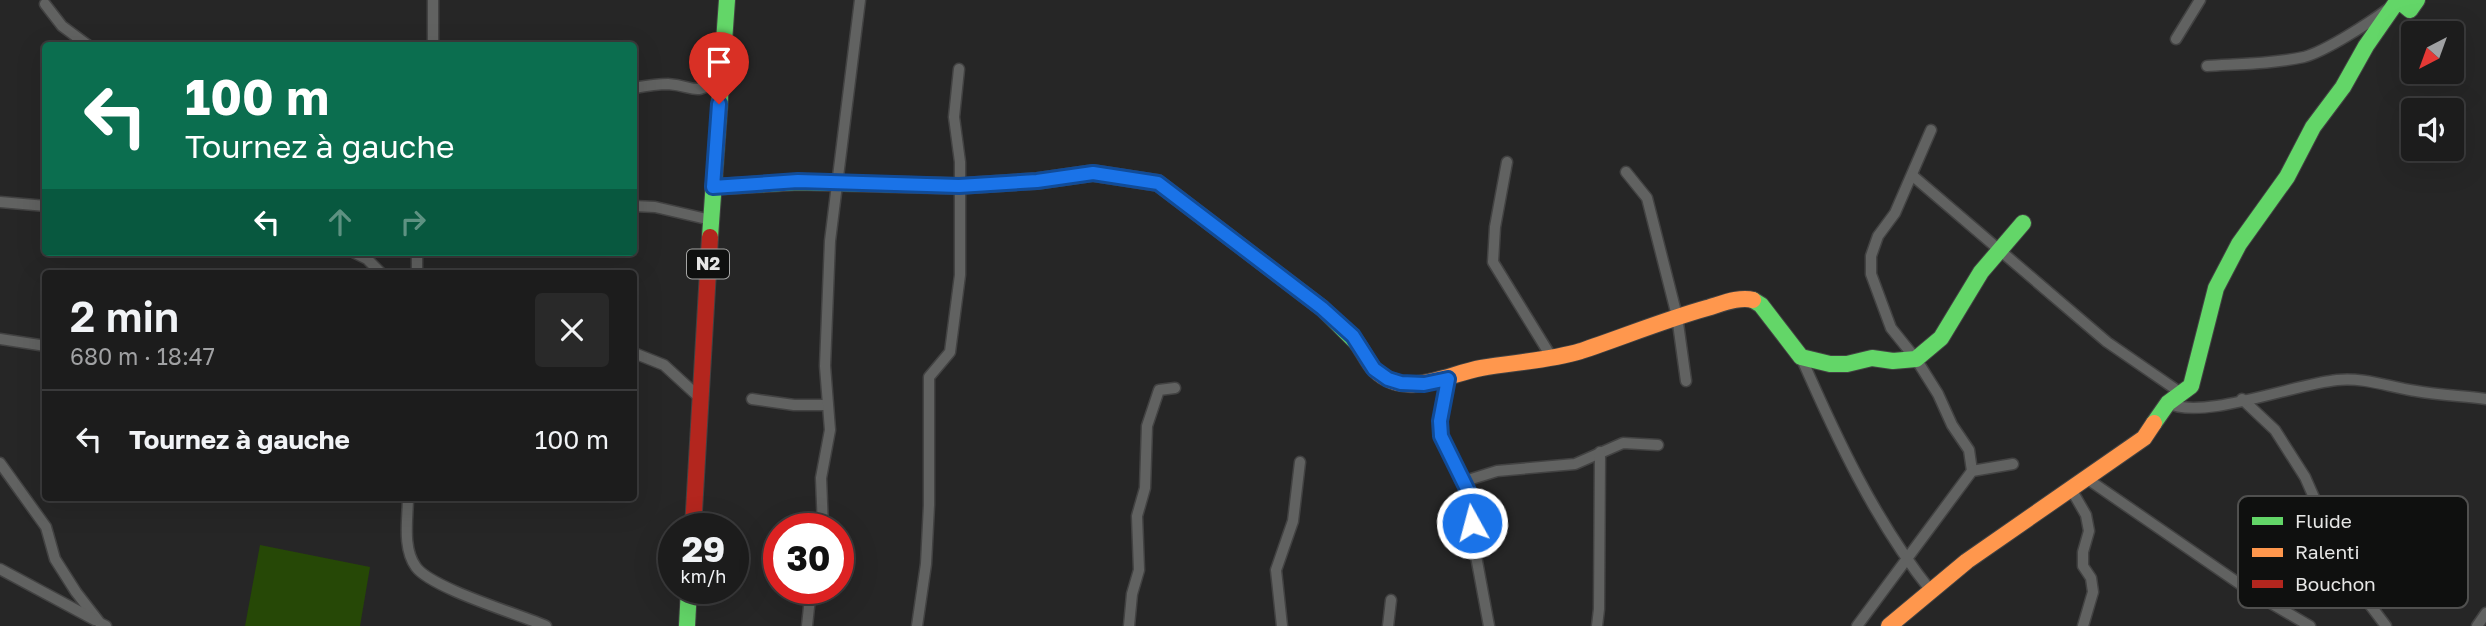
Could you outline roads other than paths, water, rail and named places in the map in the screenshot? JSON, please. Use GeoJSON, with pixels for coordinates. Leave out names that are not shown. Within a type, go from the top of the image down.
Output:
{"type":"FeatureCollection","features":[{"type":"Feature","properties":{"kind":"main road","name":"N2"},"geometry":{"type":"LineString","coordinates":[[694,513],[710,220],[727,0]]}},
{"type":"Feature","properties":{"kind":"main road"},"geometry":{"type":"LineString","coordinates":[[1889,626],[1967,561],[2144,438],[2175,398],[2191,386],[2216,288],[2239,244],[2287,177],[2313,127],[2343,87],[2366,46],[2398,0],[2410,10],[2417,0]]}},
{"type":"Feature","properties":{"kind":"main road"},"geometry":{"type":"LineString","coordinates":[[713,187],[798,181],[959,186],[1037,181],[1093,173],[1158,183],[1322,308],[1353,336],[1374,369],[1388,379],[1401,383],[1424,384],[1479,368],[1552,358],[1580,351],[1677,316],[1751,298],[1761,305],[1801,357],[1847,364],[1872,358],[1916,359],[1941,338],[1981,272],[2023,223]]}},
{"type":"Feature","properties":{"kind":"main road"},"geometry":{"type":"LineString","coordinates":[[687,626],[688,604]]}},
{"type":"Feature","properties":{"kind":"street"},"geometry":{"type":"LineString","coordinates":[[433,0],[436,42]]}},
{"type":"Feature","properties":{"kind":"street"},"geometry":{"type":"LineString","coordinates":[[822,513],[821,478],[830,430],[825,366],[830,241],[860,0]]}},
{"type":"Feature","properties":{"kind":"street"},"geometry":{"type":"LineString","coordinates":[[2176,39],[2200,0]]}},
{"type":"Feature","properties":{"kind":"street"},"geometry":{"type":"LineString","coordinates":[[2207,66],[2307,56],[2369,23],[2398,0]]}},
{"type":"Feature","properties":{"kind":"street"},"geometry":{"type":"LineString","coordinates":[[45,4],[62,26],[84,42]]}},
{"type":"Feature","properties":{"kind":"street"},"geometry":{"type":"LineString","coordinates":[[917,626],[926,564],[929,505],[929,377],[950,352],[960,275],[960,162],[954,117],[959,69]]}},
{"type":"Feature","properties":{"kind":"street"},"geometry":{"type":"LineString","coordinates":[[637,88],[666,84],[690,90],[704,88],[722,77]]}},
{"type":"Feature","properties":{"kind":"street"},"geometry":{"type":"LineString","coordinates":[[1931,130],[1895,213],[1878,236],[1871,256],[1871,265],[1878,297],[1891,328],[1916,359],[1938,394],[1952,425],[1969,450],[1972,471]]}},
{"type":"Feature","properties":{"kind":"street"},"geometry":{"type":"LineString","coordinates":[[1507,162],[1494,227],[1493,262],[1552,358]]}},
{"type":"Feature","properties":{"kind":"street"},"geometry":{"type":"LineString","coordinates":[[1626,172],[1647,198],[1677,316],[1686,381]]}},
{"type":"Feature","properties":{"kind":"street"},"geometry":{"type":"LineString","coordinates":[[1913,176],[2175,398],[2179,409],[2212,407],[2290,388],[2361,379],[2484,401]]}},
{"type":"Feature","properties":{"kind":"street"},"geometry":{"type":"LineString","coordinates":[[0,202],[42,206]]}},
{"type":"Feature","properties":{"kind":"street"},"geometry":{"type":"LineString","coordinates":[[637,206],[655,207],[710,220]]}},
{"type":"Feature","properties":{"kind":"street"},"geometry":{"type":"LineString","coordinates":[[366,256],[378,270]]}},
{"type":"Feature","properties":{"kind":"street"},"geometry":{"type":"LineString","coordinates":[[0,339],[42,345]]}},
{"type":"Feature","properties":{"kind":"street"},"geometry":{"type":"LineString","coordinates":[[637,353],[664,365],[700,398]]}},
{"type":"Feature","properties":{"kind":"street"},"geometry":{"type":"LineString","coordinates":[[1801,357],[1840,445],[1906,559],[1931,591]]}},
{"type":"Feature","properties":{"kind":"street"},"geometry":{"type":"LineString","coordinates":[[1448,379],[1440,421],[1441,436],[1472,499],[1476,556],[1489,626]]}},
{"type":"Feature","properties":{"kind":"street"},"geometry":{"type":"LineString","coordinates":[[1129,626],[1132,594],[1139,570],[1137,516],[1145,488],[1147,426],[1159,390],[1175,388]]}},
{"type":"Feature","properties":{"kind":"street"},"geometry":{"type":"LineString","coordinates":[[752,399],[794,405],[826,405]]}},
{"type":"Feature","properties":{"kind":"street"},"geometry":{"type":"LineString","coordinates":[[2242,399],[2275,429],[2305,477],[2313,496]]}},
{"type":"Feature","properties":{"kind":"street"},"geometry":{"type":"LineString","coordinates":[[1465,481],[1497,471],[1575,464],[1623,443],[1658,445]]}},
{"type":"Feature","properties":{"kind":"street"},"geometry":{"type":"LineString","coordinates":[[1597,626],[1600,452]]}},
{"type":"Feature","properties":{"kind":"street"},"geometry":{"type":"LineString","coordinates":[[1282,626],[1276,570],[1293,521],[1300,461]]}},
{"type":"Feature","properties":{"kind":"street"},"geometry":{"type":"LineString","coordinates":[[0,463],[46,527],[55,559],[76,593],[103,624]]}},
{"type":"Feature","properties":{"kind":"street"},"geometry":{"type":"LineString","coordinates":[[1857,626],[1972,471],[2013,464]]}},
{"type":"Feature","properties":{"kind":"street"},"geometry":{"type":"LineString","coordinates":[[2086,478],[2238,583]]}},
{"type":"Feature","properties":{"kind":"street"},"geometry":{"type":"LineString","coordinates":[[2071,489],[2086,515],[2089,531],[2082,552],[2083,566],[2091,578],[2093,592],[2083,626]]}},
{"type":"Feature","properties":{"kind":"street"},"geometry":{"type":"LineString","coordinates":[[408,501],[407,539],[416,567],[440,584],[546,626]]}},
{"type":"Feature","properties":{"kind":"street"},"geometry":{"type":"LineString","coordinates":[[0,569],[103,624]]}},
{"type":"Feature","properties":{"kind":"street"},"geometry":{"type":"LineString","coordinates":[[1388,626],[1391,600]]}},
{"type":"Feature","properties":{"kind":"street"},"geometry":{"type":"LineString","coordinates":[[807,626],[809,604]]}},
{"type":"Feature","properties":{"kind":"street"},"geometry":{"type":"LineString","coordinates":[[2280,608],[2311,626]]}},
{"type":"Feature","properties":{"kind":"street"},"geometry":{"type":"LineString","coordinates":[[2372,608],[2386,626]]}},
{"type":"Feature","properties":{"kind":"street"},"geometry":{"type":"LineString","coordinates":[[2477,626],[2486,612]]}}]}
